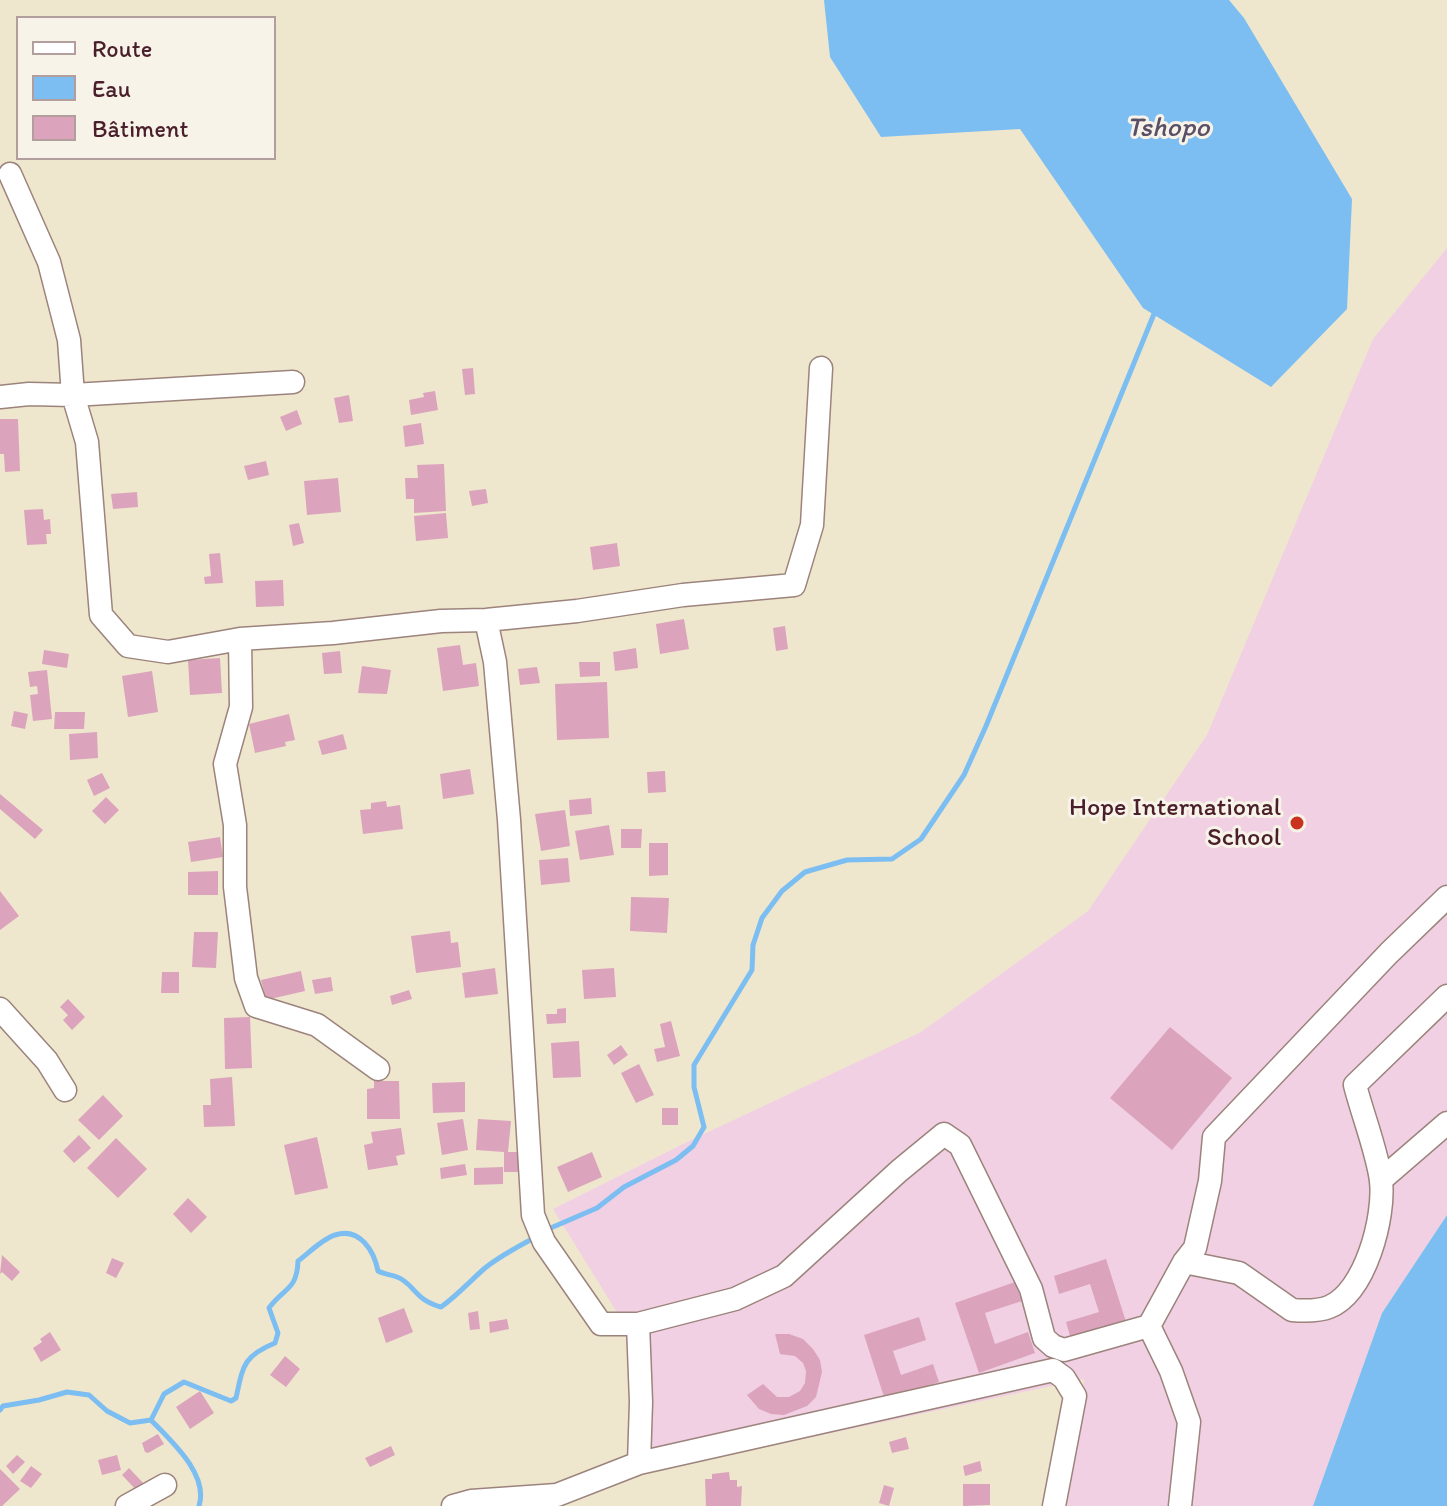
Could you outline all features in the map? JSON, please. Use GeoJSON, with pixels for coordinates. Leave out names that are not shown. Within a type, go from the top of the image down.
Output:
{"type":"FeatureCollection","features":[{"type":"Feature","properties":{"kind":"street"},"geometry":{"type":"LineString","coordinates":[[10,174],[49,262],[69,340],[73,395],[87,442],[101,615],[128,646],[168,652],[240,639],[441,621],[486,620],[577,611],[683,595],[794,585],[812,525],[821,368]]}},
{"type":"Feature","properties":{"kind":"street"},"geometry":{"type":"LineString","coordinates":[[0,397],[293,382]]}},
{"type":"Feature","properties":{"kind":"street"},"geometry":{"type":"LineString","coordinates":[[486,620],[495,662],[505,773],[533,1215],[540,1232],[601,1324],[638,1324],[735,1299],[784,1276],[944,1134],[960,1145],[1031,1289],[1044,1338],[1064,1350],[1149,1326],[1195,1248],[1210,1181],[1214,1137],[1389,953],[1447,897]]}},
{"type":"Feature","properties":{"kind":"street"},"geometry":{"type":"LineString","coordinates":[[240,639],[241,707],[225,764],[235,825],[235,887],[246,978],[256,1006],[317,1025],[378,1069]]}},
{"type":"Feature","properties":{"kind":"street"},"geometry":{"type":"LineString","coordinates":[[1184,1262],[1239,1273],[1292,1310],[1330,1307],[1361,1276],[1381,1212],[1381,1180],[1355,1085],[1447,996]]}},
{"type":"Feature","properties":{"kind":"street"},"geometry":{"type":"LineString","coordinates":[[0,1009],[47,1061],[65,1090]]}},
{"type":"Feature","properties":{"kind":"street"},"geometry":{"type":"LineString","coordinates":[[1381,1180],[1447,1123]]}},
{"type":"Feature","properties":{"kind":"street"},"geometry":{"type":"LineString","coordinates":[[638,1324],[641,1402],[639,1463]]}},
{"type":"Feature","properties":{"kind":"street"},"geometry":{"type":"LineString","coordinates":[[1149,1326],[1171,1371],[1189,1422],[1180,1506]]}},
{"type":"Feature","properties":{"kind":"street"},"geometry":{"type":"LineString","coordinates":[[453,1506],[471,1501],[559,1501],[639,1463],[1053,1370],[1064,1378],[1075,1396],[1054,1506]]}},
{"type":"Feature","properties":{"kind":"street"},"geometry":{"type":"LineString","coordinates":[[127,1506],[165,1485]]}},
{"type":"Feature","properties":{"kind":"shaded area","name":"Hope International School"},"geometry":{"type":"Polygon","coordinates":[[[1447,248],[1447,1215],[1382,1313],[1313,1506],[1063,1506],[1084,1379],[654,1471],[649,1449],[644,1312],[618,1314],[553,1209],[921,1032],[1088,911],[1207,735],[1373,339],[1447,248]]]}},
{"type":"Feature","properties":{"kind":"water","name":"Tshopo"},"geometry":{"type":"Polygon","coordinates":[[[824,0],[1229,0],[1244,18],[1352,199],[1347,309],[1271,387],[1143,308],[1020,129],[881,137],[830,57],[824,0]]]}},
{"type":"Feature","properties":{"kind":"water"},"geometry":{"type":"Polygon","coordinates":[[[1447,1215],[1447,1506],[1313,1506],[1382,1313],[1447,1215]]]}},
{"type":"Feature","properties":{"kind":"building"},"geometry":{"type":"Polygon","coordinates":[[[473,368],[475,394],[465,395],[462,369],[473,368]]]}},
{"type":"Feature","properties":{"kind":"building"},"geometry":{"type":"Polygon","coordinates":[[[435,391],[438,410],[411,415],[409,400],[435,391]]]}},
{"type":"Feature","properties":{"kind":"building"},"geometry":{"type":"Polygon","coordinates":[[[349,395],[353,421],[339,423],[334,398],[349,395]]]}},
{"type":"Feature","properties":{"kind":"building"},"geometry":{"type":"Polygon","coordinates":[[[297,410],[302,424],[286,431],[280,417],[297,410]]]}},
{"type":"Feature","properties":{"kind":"building"},"geometry":{"type":"Polygon","coordinates":[[[0,419],[18,419],[20,471],[5,472],[4,454],[0,454],[0,419]]]}},
{"type":"Feature","properties":{"kind":"building"},"geometry":{"type":"Polygon","coordinates":[[[421,423],[424,444],[405,447],[403,426],[421,423]]]}},
{"type":"Feature","properties":{"kind":"building"},"geometry":{"type":"Polygon","coordinates":[[[266,461],[269,475],[248,480],[244,466],[266,461]]]}},
{"type":"Feature","properties":{"kind":"building"},"geometry":{"type":"Polygon","coordinates":[[[444,464],[446,511],[414,513],[414,499],[406,499],[405,478],[418,478],[417,465],[444,464]]]}},
{"type":"Feature","properties":{"kind":"building"},"geometry":{"type":"Polygon","coordinates":[[[338,478],[341,512],[307,515],[304,481],[338,478]]]}},
{"type":"Feature","properties":{"kind":"building"},"geometry":{"type":"Polygon","coordinates":[[[486,489],[488,503],[472,506],[469,491],[486,489]]]}},
{"type":"Feature","properties":{"kind":"building"},"geometry":{"type":"Polygon","coordinates":[[[137,492],[138,507],[113,509],[111,494],[137,492]]]}},
{"type":"Feature","properties":{"kind":"building"},"geometry":{"type":"Polygon","coordinates":[[[43,509],[44,520],[50,519],[51,534],[46,534],[47,544],[27,545],[24,510],[43,509]]]}},
{"type":"Feature","properties":{"kind":"building"},"geometry":{"type":"Polygon","coordinates":[[[446,513],[448,538],[416,541],[414,516],[446,513]]]}},
{"type":"Feature","properties":{"kind":"building"},"geometry":{"type":"Polygon","coordinates":[[[299,523],[304,543],[293,546],[289,525],[299,523]]]}},
{"type":"Feature","properties":{"kind":"building"},"geometry":{"type":"Polygon","coordinates":[[[617,543],[620,566],[593,570],[590,547],[617,543]]]}},
{"type":"Feature","properties":{"kind":"building"},"geometry":{"type":"Polygon","coordinates":[[[220,553],[223,583],[205,584],[204,577],[211,576],[209,554],[220,553]]]}},
{"type":"Feature","properties":{"kind":"building"},"geometry":{"type":"Polygon","coordinates":[[[283,580],[284,606],[256,607],[255,581],[283,580]]]}},
{"type":"Feature","properties":{"kind":"building"},"geometry":{"type":"Polygon","coordinates":[[[684,619],[689,649],[660,654],[656,624],[684,619]]]}},
{"type":"Feature","properties":{"kind":"building"},"geometry":{"type":"Polygon","coordinates":[[[785,626],[788,649],[776,651],[773,628],[785,626]]]}},
{"type":"Feature","properties":{"kind":"building"},"geometry":{"type":"Polygon","coordinates":[[[460,645],[463,665],[476,663],[479,686],[443,691],[437,648],[460,645]]]}},
{"type":"Feature","properties":{"kind":"building"},"geometry":{"type":"Polygon","coordinates":[[[636,648],[638,668],[615,671],[613,652],[636,648]]]}},
{"type":"Feature","properties":{"kind":"building"},"geometry":{"type":"Polygon","coordinates":[[[44,650],[69,654],[67,668],[42,664],[44,650]]]}},
{"type":"Feature","properties":{"kind":"building"},"geometry":{"type":"Polygon","coordinates":[[[340,651],[342,673],[324,674],[322,653],[340,651]]]}},
{"type":"Feature","properties":{"kind":"building"},"geometry":{"type":"Polygon","coordinates":[[[220,658],[222,693],[190,695],[188,660],[220,658]]]}},
{"type":"Feature","properties":{"kind":"building"},"geometry":{"type":"Polygon","coordinates":[[[579,662],[600,662],[600,676],[580,677],[579,662]]]}},
{"type":"Feature","properties":{"kind":"building"},"geometry":{"type":"Polygon","coordinates":[[[362,666],[391,670],[387,694],[358,693],[362,666]]]}},
{"type":"Feature","properties":{"kind":"building"},"geometry":{"type":"Polygon","coordinates":[[[537,667],[540,683],[520,685],[518,669],[537,667]]]}},
{"type":"Feature","properties":{"kind":"building"},"geometry":{"type":"Polygon","coordinates":[[[47,670],[52,719],[33,721],[30,695],[38,694],[37,686],[30,687],[28,672],[47,670]]]}},
{"type":"Feature","properties":{"kind":"building"},"geometry":{"type":"Polygon","coordinates":[[[152,671],[158,712],[128,717],[122,676],[152,671]]]}},
{"type":"Feature","properties":{"kind":"building"},"geometry":{"type":"Polygon","coordinates":[[[607,682],[609,738],[557,740],[555,684],[607,682]]]}},
{"type":"Feature","properties":{"kind":"building"},"geometry":{"type":"Polygon","coordinates":[[[14,711],[28,714],[25,729],[11,726],[14,711]]]}},
{"type":"Feature","properties":{"kind":"building"},"geometry":{"type":"Polygon","coordinates":[[[55,712],[85,712],[84,729],[54,729],[55,712]]]}},
{"type":"Feature","properties":{"kind":"building"},"geometry":{"type":"Polygon","coordinates":[[[289,714],[295,740],[285,742],[286,746],[255,753],[249,724],[289,714]]]}},
{"type":"Feature","properties":{"kind":"building"},"geometry":{"type":"Polygon","coordinates":[[[97,732],[98,758],[70,760],[69,734],[97,732]]]}},
{"type":"Feature","properties":{"kind":"building"},"geometry":{"type":"Polygon","coordinates":[[[343,734],[347,749],[322,755],[318,741],[343,734]]]}},
{"type":"Feature","properties":{"kind":"building"},"geometry":{"type":"Polygon","coordinates":[[[470,769],[474,794],[443,799],[440,774],[470,769]]]}},
{"type":"Feature","properties":{"kind":"building"},"geometry":{"type":"Polygon","coordinates":[[[665,771],[666,792],[648,793],[647,772],[665,771]]]}},
{"type":"Feature","properties":{"kind":"building"},"geometry":{"type":"Polygon","coordinates":[[[102,773],[110,788],[94,796],[87,780],[102,773]]]}},
{"type":"Feature","properties":{"kind":"building"},"geometry":{"type":"Polygon","coordinates":[[[0,794],[43,830],[35,839],[0,809],[0,794]]]}},
{"type":"Feature","properties":{"kind":"building"},"geometry":{"type":"Polygon","coordinates":[[[106,797],[119,810],[105,824],[92,811],[106,797]]]}},
{"type":"Feature","properties":{"kind":"building"},"geometry":{"type":"Polygon","coordinates":[[[591,798],[592,814],[570,816],[569,800],[591,798]]]}},
{"type":"Feature","properties":{"kind":"building"},"geometry":{"type":"Polygon","coordinates":[[[386,801],[387,807],[400,805],[403,829],[363,834],[360,810],[371,809],[371,803],[386,801]]]}},
{"type":"Feature","properties":{"kind":"building"},"geometry":{"type":"Polygon","coordinates":[[[565,810],[570,846],[541,851],[535,814],[565,810]]]}},
{"type":"Feature","properties":{"kind":"building"},"geometry":{"type":"Polygon","coordinates":[[[609,825],[614,855],[580,860],[575,831],[609,825]]]}},
{"type":"Feature","properties":{"kind":"building"},"geometry":{"type":"Polygon","coordinates":[[[621,829],[642,829],[641,848],[621,848],[621,829]]]}},
{"type":"Feature","properties":{"kind":"building"},"geometry":{"type":"Polygon","coordinates":[[[220,837],[223,857],[191,862],[188,842],[220,837]]]}},
{"type":"Feature","properties":{"kind":"building"},"geometry":{"type":"Polygon","coordinates":[[[649,843],[668,843],[668,875],[649,876],[649,843]]]}},
{"type":"Feature","properties":{"kind":"building"},"geometry":{"type":"Polygon","coordinates":[[[568,858],[570,882],[541,885],[539,860],[568,858]]]}},
{"type":"Feature","properties":{"kind":"building"},"geometry":{"type":"Polygon","coordinates":[[[218,871],[218,895],[188,895],[188,872],[218,871]]]}},
{"type":"Feature","properties":{"kind":"building"},"geometry":{"type":"Polygon","coordinates":[[[0,891],[19,916],[0,930],[0,891]]]}},
{"type":"Feature","properties":{"kind":"building"},"geometry":{"type":"Polygon","coordinates":[[[631,897],[669,898],[667,933],[630,931],[631,897]]]}},
{"type":"Feature","properties":{"kind":"building"},"geometry":{"type":"Polygon","coordinates":[[[450,931],[451,943],[458,942],[461,967],[416,973],[411,936],[450,931]]]}},
{"type":"Feature","properties":{"kind":"building"},"geometry":{"type":"Polygon","coordinates":[[[194,932],[218,932],[216,968],[192,967],[194,932]]]}},
{"type":"Feature","properties":{"kind":"building"},"geometry":{"type":"Polygon","coordinates":[[[495,968],[498,994],[465,998],[462,973],[495,968]]]}},
{"type":"Feature","properties":{"kind":"building"},"geometry":{"type":"Polygon","coordinates":[[[614,968],[616,997],[584,999],[582,970],[614,968]]]}},
{"type":"Feature","properties":{"kind":"building"},"geometry":{"type":"Polygon","coordinates":[[[301,971],[305,991],[266,1000],[261,980],[301,971]]]}},
{"type":"Feature","properties":{"kind":"building"},"geometry":{"type":"Polygon","coordinates":[[[162,972],[179,972],[179,993],[161,993],[162,972]]]}},
{"type":"Feature","properties":{"kind":"building"},"geometry":{"type":"Polygon","coordinates":[[[331,977],[333,991],[315,994],[312,980],[331,977]]]}},
{"type":"Feature","properties":{"kind":"building"},"geometry":{"type":"Polygon","coordinates":[[[409,990],[412,999],[392,1005],[390,996],[409,990]]]}},
{"type":"Feature","properties":{"kind":"building"},"geometry":{"type":"Polygon","coordinates":[[[68,999],[85,1017],[72,1030],[63,1020],[68,1015],[60,1007],[68,999]]]}},
{"type":"Feature","properties":{"kind":"building"},"geometry":{"type":"Polygon","coordinates":[[[566,1008],[566,1023],[547,1024],[546,1014],[557,1014],[557,1009],[566,1008]]]}},
{"type":"Feature","properties":{"kind":"building"},"geometry":{"type":"Polygon","coordinates":[[[250,1017],[252,1068],[225,1069],[224,1018],[250,1017]]]}},
{"type":"Feature","properties":{"kind":"building"},"geometry":{"type":"Polygon","coordinates":[[[671,1021],[680,1056],[657,1062],[654,1049],[665,1047],[660,1024],[671,1021]]]}},
{"type":"Feature","properties":{"kind":"building"},"geometry":{"type":"Polygon","coordinates":[[[1170,1027],[1232,1078],[1172,1150],[1110,1098],[1170,1027]]]}},
{"type":"Feature","properties":{"kind":"building"},"geometry":{"type":"Polygon","coordinates":[[[579,1041],[581,1077],[553,1078],[551,1043],[579,1041]]]}},
{"type":"Feature","properties":{"kind":"building"},"geometry":{"type":"Polygon","coordinates":[[[621,1045],[628,1055],[614,1065],[607,1055],[621,1045]]]}},
{"type":"Feature","properties":{"kind":"building"},"geometry":{"type":"Polygon","coordinates":[[[639,1064],[654,1095],[636,1103],[621,1073],[639,1064]]]}},
{"type":"Feature","properties":{"kind":"building"},"geometry":{"type":"Polygon","coordinates":[[[232,1077],[235,1126],[204,1127],[203,1105],[211,1105],[210,1079],[232,1077]]]}},
{"type":"Feature","properties":{"kind":"building"},"geometry":{"type":"Polygon","coordinates":[[[374,1081],[399,1081],[400,1119],[367,1119],[367,1089],[374,1088],[374,1081]]]}},
{"type":"Feature","properties":{"kind":"building"},"geometry":{"type":"Polygon","coordinates":[[[465,1082],[465,1112],[433,1113],[432,1083],[465,1082]]]}},
{"type":"Feature","properties":{"kind":"building"},"geometry":{"type":"Polygon","coordinates":[[[103,1095],[123,1116],[99,1140],[78,1120],[103,1095]]]}},
{"type":"Feature","properties":{"kind":"building"},"geometry":{"type":"Polygon","coordinates":[[[662,1108],[678,1108],[678,1125],[662,1125],[662,1108]]]}},
{"type":"Feature","properties":{"kind":"building"},"geometry":{"type":"Polygon","coordinates":[[[463,1119],[468,1150],[442,1155],[437,1123],[463,1119]]]}},
{"type":"Feature","properties":{"kind":"building"},"geometry":{"type":"Polygon","coordinates":[[[478,1119],[511,1121],[508,1152],[521,1152],[521,1172],[504,1172],[504,1152],[476,1150],[478,1119]]]}},
{"type":"Feature","properties":{"kind":"building"},"geometry":{"type":"Polygon","coordinates":[[[401,1128],[405,1154],[396,1156],[398,1165],[368,1170],[364,1145],[373,1143],[371,1132],[401,1128]]]}},
{"type":"Feature","properties":{"kind":"building"},"geometry":{"type":"Polygon","coordinates":[[[79,1135],[91,1148],[74,1163],[63,1151],[79,1135]]]}},
{"type":"Feature","properties":{"kind":"building"},"geometry":{"type":"Polygon","coordinates":[[[317,1137],[328,1188],[295,1195],[284,1145],[317,1137]]]}},
{"type":"Feature","properties":{"kind":"building"},"geometry":{"type":"Polygon","coordinates":[[[116,1138],[147,1169],[118,1198],[87,1168],[116,1138]]]}},
{"type":"Feature","properties":{"kind":"building"},"geometry":{"type":"Polygon","coordinates":[[[592,1152],[602,1177],[568,1192],[557,1167],[592,1152]]]}},
{"type":"Feature","properties":{"kind":"building"},"geometry":{"type":"Polygon","coordinates":[[[465,1164],[467,1175],[441,1179],[440,1168],[465,1164]]]}},
{"type":"Feature","properties":{"kind":"building"},"geometry":{"type":"Polygon","coordinates":[[[503,1167],[503,1184],[474,1185],[474,1168],[503,1167]]]}},
{"type":"Feature","properties":{"kind":"building"},"geometry":{"type":"Polygon","coordinates":[[[188,1198],[207,1217],[191,1233],[173,1214],[188,1198]]]}},
{"type":"Feature","properties":{"kind":"building"},"geometry":{"type":"Polygon","coordinates":[[[2,1255],[20,1272],[12,1281],[2,1272],[0,1274],[2,1255]]]}},
{"type":"Feature","properties":{"kind":"building"},"geometry":{"type":"Polygon","coordinates":[[[112,1258],[124,1263],[116,1278],[106,1273],[112,1258]]]}},
{"type":"Feature","properties":{"kind":"building"},"geometry":{"type":"Polygon","coordinates":[[[1106,1259],[1128,1328],[1073,1346],[1066,1322],[1099,1312],[1090,1284],[1059,1294],[1054,1276],[1106,1259]]]}},
{"type":"Feature","properties":{"kind":"building"},"geometry":{"type":"Polygon","coordinates":[[[1015,1282],[1022,1301],[985,1313],[995,1344],[1028,1332],[1035,1353],[979,1373],[955,1303],[1015,1282]]]}},
{"type":"Feature","properties":{"kind":"building"},"geometry":{"type":"Polygon","coordinates":[[[404,1308],[413,1332],[386,1343],[378,1318],[404,1308]]]}},
{"type":"Feature","properties":{"kind":"building"},"geometry":{"type":"Polygon","coordinates":[[[478,1311],[480,1329],[470,1330],[468,1313],[478,1311]]]}},
{"type":"Feature","properties":{"kind":"building"},"geometry":{"type":"Polygon","coordinates":[[[919,1317],[926,1340],[893,1351],[901,1375],[933,1364],[939,1382],[885,1400],[864,1335],[919,1317]]]}},
{"type":"Feature","properties":{"kind":"building"},"geometry":{"type":"Polygon","coordinates":[[[507,1319],[509,1329],[490,1333],[489,1322],[507,1319]]]}},
{"type":"Feature","properties":{"kind":"building"},"geometry":{"type":"Polygon","coordinates":[[[50,1332],[61,1350],[41,1362],[33,1348],[50,1332]]]}},
{"type":"Feature","properties":{"kind":"building"},"geometry":{"type":"Polygon","coordinates":[[[775,1334],[789,1334],[803,1339],[820,1360],[822,1372],[816,1397],[807,1406],[784,1415],[759,1409],[747,1395],[763,1384],[777,1397],[789,1397],[800,1391],[805,1383],[803,1363],[795,1356],[780,1354],[775,1334]]]}},
{"type":"Feature","properties":{"kind":"building"},"geometry":{"type":"Polygon","coordinates":[[[285,1356],[300,1369],[286,1387],[270,1375],[285,1356]]]}},
{"type":"Feature","properties":{"kind":"building"},"geometry":{"type":"Polygon","coordinates":[[[200,1391],[214,1413],[190,1429],[176,1407],[200,1391]]]}},
{"type":"Feature","properties":{"kind":"building"},"geometry":{"type":"Polygon","coordinates":[[[158,1434],[164,1444],[145,1452],[142,1443],[158,1434]]]}},
{"type":"Feature","properties":{"kind":"building"},"geometry":{"type":"Polygon","coordinates":[[[906,1437],[909,1449],[892,1453],[889,1442],[906,1437]]]}},
{"type":"Feature","properties":{"kind":"building"},"geometry":{"type":"Polygon","coordinates":[[[391,1446],[395,1455],[370,1467],[365,1458],[391,1446]]]}},
{"type":"Feature","properties":{"kind":"building"},"geometry":{"type":"Polygon","coordinates":[[[17,1455],[25,1462],[13,1474],[6,1466],[17,1455]]]}},
{"type":"Feature","properties":{"kind":"building"},"geometry":{"type":"Polygon","coordinates":[[[117,1455],[121,1470],[102,1475],[98,1460],[117,1455]]]}},
{"type":"Feature","properties":{"kind":"building"},"geometry":{"type":"Polygon","coordinates":[[[980,1461],[982,1471],[965,1476],[963,1466],[980,1461]]]}},
{"type":"Feature","properties":{"kind":"building"},"geometry":{"type":"Polygon","coordinates":[[[31,1466],[42,1474],[31,1488],[20,1481],[31,1466]]]}},
{"type":"Feature","properties":{"kind":"building"},"geometry":{"type":"Polygon","coordinates":[[[129,1468],[146,1486],[139,1493],[122,1475],[129,1468]]]}},
{"type":"Feature","properties":{"kind":"building"},"geometry":{"type":"Polygon","coordinates":[[[0,1469],[20,1489],[2,1506],[0,1506],[0,1469]]]}},
{"type":"Feature","properties":{"kind":"building"},"geometry":{"type":"Polygon","coordinates":[[[729,1472],[730,1480],[737,1480],[737,1487],[742,1486],[741,1506],[706,1506],[705,1479],[712,1479],[712,1474],[729,1472]]]}},
{"type":"Feature","properties":{"kind":"building"},"geometry":{"type":"Polygon","coordinates":[[[963,1484],[990,1484],[990,1505],[963,1506],[963,1484]]]}},
{"type":"Feature","properties":{"kind":"building"},"geometry":{"type":"Polygon","coordinates":[[[884,1485],[894,1488],[889,1506],[879,1503],[884,1485]]]}},
{"type":"Feature","properties":{"kind":"waterway"},"geometry":{"type":"LineString","coordinates":[[546,1230],[597,1208],[624,1187],[676,1160],[693,1146],[704,1127],[694,1087],[694,1065],[752,970],[753,945],[762,918],[782,891],[805,872],[847,860],[892,859],[921,839],[964,775],[1156,309]]}},
{"type":"Feature","properties":{"kind":"waterway"},"geometry":{"type":"LineString","coordinates":[[0,1410],[3,1406],[67,1392],[89,1395],[107,1411],[130,1423],[151,1420],[164,1394],[184,1382],[231,1401],[236,1398],[246,1363],[256,1353],[275,1343],[278,1333],[269,1308],[292,1284],[298,1261],[335,1235],[344,1233],[359,1238],[369,1249],[378,1271],[403,1280],[425,1300],[441,1307],[491,1264],[534,1238]]}},
{"type":"Feature","properties":{"kind":"waterway"},"geometry":{"type":"LineString","coordinates":[[151,1420],[178,1448],[193,1470],[199,1482],[199,1506]]}},
{"type":"Feature","properties":{"kind":"place","name":"Hope International School"},"geometry":{"type":"Point","coordinates":[1297,823]}}]}
